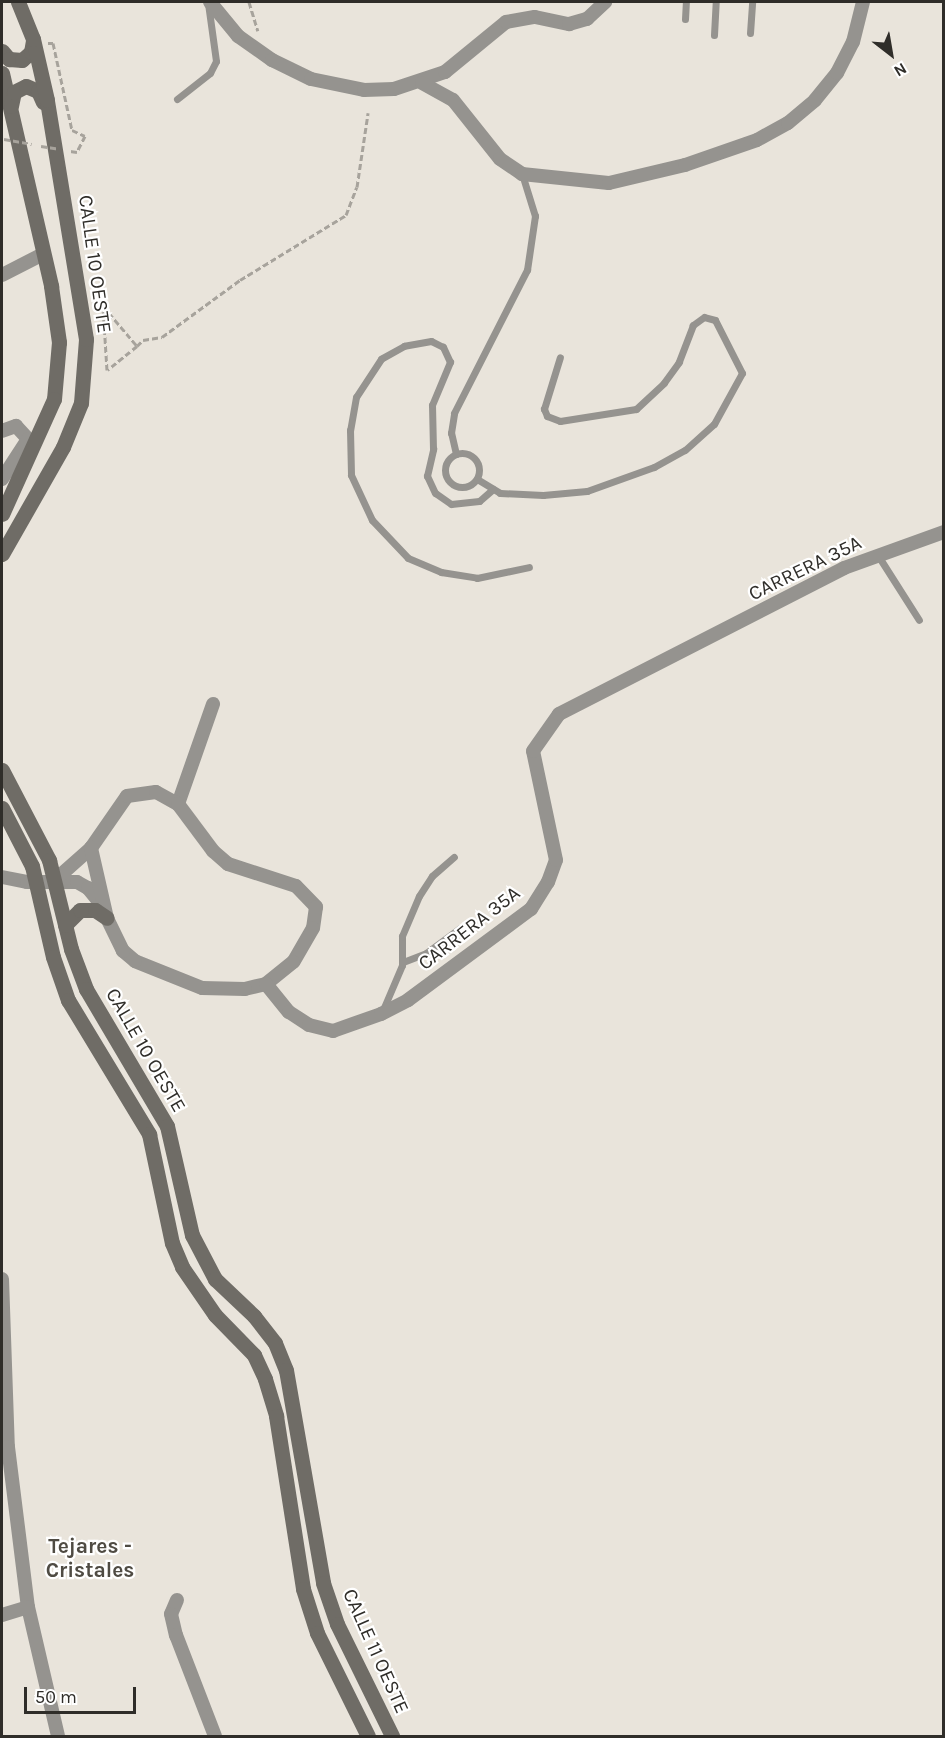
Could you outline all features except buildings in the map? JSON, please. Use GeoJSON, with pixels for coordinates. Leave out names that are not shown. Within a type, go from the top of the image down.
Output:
{"type":"FeatureCollection","features":[{"type":"Feature","properties":{"kind":"main road","name":"CALLE 10 OESTE"},"geometry":{"type":"LineString","coordinates":[[2,554],[63,447],[81,403],[86,339],[84,312],[60,171],[33,39],[18,2]]}},
{"type":"Feature","properties":{"kind":"main road"},"geometry":{"type":"LineString","coordinates":[[2,51],[9,59],[22,60],[32,52],[33,39]]}},
{"type":"Feature","properties":{"kind":"main road"},"geometry":{"type":"LineString","coordinates":[[2,73],[42,255],[51,286],[59,342],[54,399],[2,514]]}},
{"type":"Feature","properties":{"kind":"main road"},"geometry":{"type":"LineString","coordinates":[[10,107],[12,97],[20,88],[30,87],[38,92],[51,152],[60,171]]}},
{"type":"Feature","properties":{"kind":"main road","name":"CALLE 10 OESTE"},"geometry":{"type":"LineString","coordinates":[[2,770],[38,833],[55,880],[65,925],[86,989],[167,1126],[192,1235],[215,1279],[254,1316],[275,1343],[286,1370],[323,1583]]}},
{"type":"Feature","properties":{"kind":"main road","name":"CALLE 10 OESTE"},"geometry":{"type":"LineString","coordinates":[[2,808],[21,841],[35,881],[53,957],[68,1000],[149,1134],[172,1243],[182,1267],[215,1315],[254,1355],[265,1379],[276,1416],[303,1589],[317,1633],[368,1737]]}},
{"type":"Feature","properties":{"kind":"main road"},"geometry":{"type":"LineString","coordinates":[[65,925],[80,910],[95,910],[107,918]]}},
{"type":"Feature","properties":{"kind":"main road","name":"CALLE 11 OESTE"},"geometry":{"type":"LineString","coordinates":[[323,1583],[337,1624],[392,1737]]}},
{"type":"Feature","properties":{"kind":"street"},"geometry":{"type":"LineString","coordinates":[[208,2],[238,36],[272,60],[311,79],[364,90],[422,83],[466,58],[506,22],[535,16],[569,24],[587,19],[605,2]]}},
{"type":"Feature","properties":{"kind":"street"},"geometry":{"type":"LineString","coordinates":[[422,83],[453,100],[500,159],[522,174],[609,183],[685,165],[757,140],[788,123],[814,100],[837,73],[853,42],[863,2]]}},
{"type":"Feature","properties":{"kind":"street"},"geometry":{"type":"LineString","coordinates":[[2,274],[42,255]]}},
{"type":"Feature","properties":{"kind":"street"},"geometry":{"type":"LineString","coordinates":[[2,431],[16,426],[28,439],[2,479]]}},
{"type":"Feature","properties":{"kind":"street","name":"CARRERA 35A"},"geometry":{"type":"LineString","coordinates":[[266,984],[289,1012],[309,1025],[333,1031],[381,1014],[408,1000],[531,909],[549,882],[556,860],[533,751],[560,714],[877,554],[944,532]]}},
{"type":"Feature","properties":{"kind":"street"},"geometry":{"type":"LineString","coordinates":[[178,804],[213,704]]}},
{"type":"Feature","properties":{"kind":"street"},"geometry":{"type":"LineString","coordinates":[[2,877],[35,881],[55,880],[87,888],[97,896],[123,951],[135,961],[202,988],[244,989],[266,984],[293,962],[313,928],[316,907],[285,880],[228,864],[213,851],[178,804],[156,792],[127,796],[91,848],[55,880]]}},
{"type":"Feature","properties":{"kind":"street"},"geometry":{"type":"LineString","coordinates":[[91,848],[107,918]]}},
{"type":"Feature","properties":{"kind":"street"},"geometry":{"type":"LineString","coordinates":[[2,1279],[5,1447],[28,1607],[58,1737]]}},
{"type":"Feature","properties":{"kind":"street"},"geometry":{"type":"LineString","coordinates":[[177,1600],[171,1614],[176,1635],[215,1737]]}},
{"type":"Feature","properties":{"kind":"street"},"geometry":{"type":"LineString","coordinates":[[2,1615],[28,1607]]}},
{"type":"Feature","properties":{"kind":"lane"},"geometry":{"type":"LineString","coordinates":[[177,99],[210,73],[216,61],[208,2]]}},
{"type":"Feature","properties":{"kind":"lane"},"geometry":{"type":"LineString","coordinates":[[685,19],[686,2]]}},
{"type":"Feature","properties":{"kind":"lane"},"geometry":{"type":"LineString","coordinates":[[714,35],[716,2]]}},
{"type":"Feature","properties":{"kind":"lane"},"geometry":{"type":"LineString","coordinates":[[750,33],[752,2]]}},
{"type":"Feature","properties":{"kind":"lane"},"geometry":{"type":"LineString","coordinates":[[456,454],[475,458],[479,466],[477,479],[464,488],[447,479],[444,470],[456,454],[452,434],[454,413],[527,270],[535,216],[522,174]]}},
{"type":"Feature","properties":{"kind":"lane"},"geometry":{"type":"LineString","coordinates":[[477,479],[500,493],[543,495],[587,491],[654,467],[685,450],[714,424],[742,373],[716,320],[704,317],[693,325],[679,362],[664,383],[636,409],[560,421],[547,416],[544,409],[560,357]]}},
{"type":"Feature","properties":{"kind":"lane"},"geometry":{"type":"LineString","coordinates":[[493,489],[478,501],[460,505],[442,499],[430,485],[426,467],[433,449],[430,418],[450,362],[443,346],[430,341],[404,346],[381,359],[356,397],[350,430],[351,475],[372,520],[408,558],[441,572],[477,578],[529,567]]}},
{"type":"Feature","properties":{"kind":"lane"},"geometry":{"type":"LineString","coordinates":[[877,554],[919,620]]}},
{"type":"Feature","properties":{"kind":"lane"},"geometry":{"type":"LineString","coordinates":[[381,1014],[403,962],[402,936],[424,886],[454,857]]}},
{"type":"Feature","properties":{"kind":"lane"},"geometry":{"type":"LineString","coordinates":[[403,962],[426,952],[460,928]]}},
{"type":"Feature","properties":{"kind":"path"},"geometry":{"type":"LineString","coordinates":[[4,139],[77,152],[85,136],[72,130],[53,43]]}},
{"type":"Feature","properties":{"kind":"path"},"geometry":{"type":"LineString","coordinates":[[137,346],[103,306],[107,370],[137,346],[143,340],[162,337],[240,280],[346,215],[357,187],[368,113]]}},
{"type":"Feature","properties":{"kind":"district","name":"Tejares - Cristales"},"geometry":{"type":"Point","coordinates":[90,1558]}}]}
